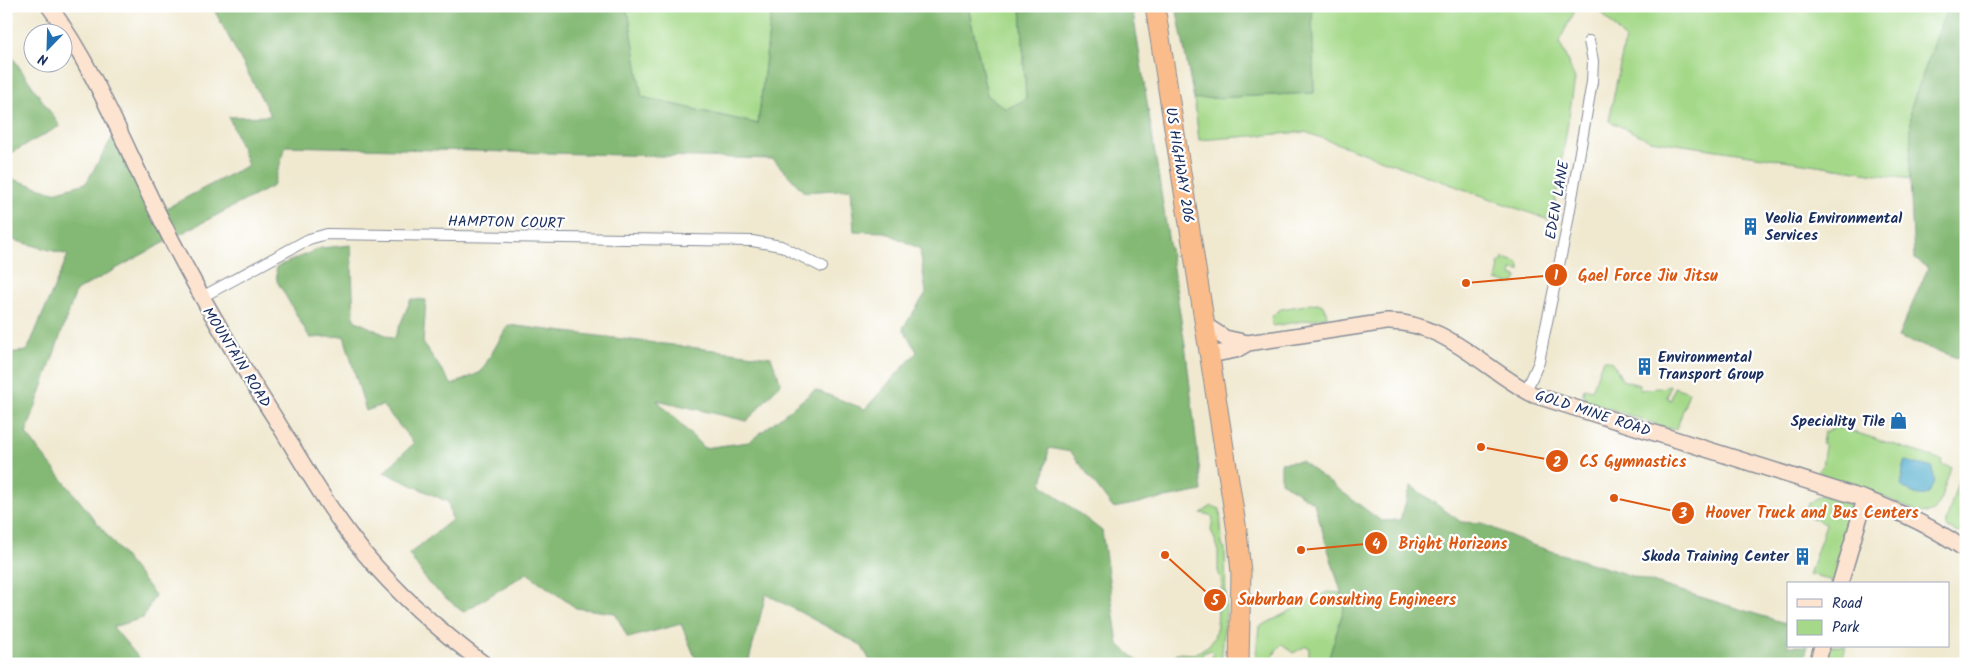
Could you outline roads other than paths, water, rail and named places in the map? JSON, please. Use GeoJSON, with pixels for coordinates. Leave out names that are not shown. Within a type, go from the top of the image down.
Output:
{"type":"FeatureCollection","features":[{"type":"Feature","properties":{"kind":"highway","name":"US HIGHWAY 206"},"geometry":{"type":"LineString","coordinates":[[1155,6],[1237,531],[1241,573],[1239,664]]}},
{"type":"Feature","properties":{"kind":"street","name":"MOUNTAIN ROAD"},"geometry":{"type":"LineString","coordinates":[[49,6],[81,56],[106,103],[200,298],[343,524],[363,552],[385,577],[434,623],[484,664]]}},
{"type":"Feature","properties":{"kind":"street","name":"EDEN LANE"},"geometry":{"type":"LineString","coordinates":[[1526,391],[1539,362],[1566,232],[1592,82],[1592,61],[1589,41]]}},
{"type":"Feature","properties":{"kind":"street","name":"HAMPTON COURT"},"geometry":{"type":"LineString","coordinates":[[200,298],[309,239],[328,234],[752,240],[780,246],[822,268]]}},
{"type":"Feature","properties":{"kind":"street","name":"GOLD MINE ROAD"},"geometry":{"type":"LineString","coordinates":[[1205,325],[1225,338],[1248,343],[1390,322],[1405,323],[1424,328],[1442,336],[1526,391],[1549,400],[1865,499],[1906,515],[1966,550]]}},
{"type":"Feature","properties":{"kind":"street","name":"GOLD MINE ROAD"},"geometry":{"type":"LineString","coordinates":[[1210,355],[1236,350],[1248,343]]}},
{"type":"Feature","properties":{"kind":"street"},"geometry":{"type":"LineString","coordinates":[[1841,582],[1865,499]]}},
{"type":"Feature","properties":{"kind":"street"},"geometry":{"type":"LineString","coordinates":[[1817,664],[1821,648]]}},
{"type":"Feature","properties":{"kind":"water"},"geometry":{"type":"Polygon","coordinates":[[[1904,462],[1933,468],[1934,481],[1929,494],[1914,494],[1901,486],[1904,462]]]}},
{"type":"Feature","properties":{"kind":"place","name":"Veolia Environmental Services"},"geometry":{"type":"Point","coordinates":[1751,227]}},
{"type":"Feature","properties":{"kind":"place","name":"Gael Force Jiu Jitsu"},"geometry":{"type":"Point","coordinates":[1466,283]}},
{"type":"Feature","properties":{"kind":"place","name":"Environmental Transport Group"},"geometry":{"type":"Point","coordinates":[1644,366]}},
{"type":"Feature","properties":{"kind":"place","name":"Speciality Tile"},"geometry":{"type":"Point","coordinates":[1899,421]}},
{"type":"Feature","properties":{"kind":"place","name":"CS Gymnastics"},"geometry":{"type":"Point","coordinates":[1481,447]}},
{"type":"Feature","properties":{"kind":"place","name":"Hoover Truck and Bus Centers"},"geometry":{"type":"Point","coordinates":[1614,498]}},
{"type":"Feature","properties":{"kind":"place","name":"Bright Horizons"},"geometry":{"type":"Point","coordinates":[1301,550]}},
{"type":"Feature","properties":{"kind":"place","name":"Suburban Consulting Engineers"},"geometry":{"type":"Point","coordinates":[1165,555]}},
{"type":"Feature","properties":{"kind":"place","name":"Skoda Training Center"},"geometry":{"type":"Point","coordinates":[1803,556]}}]}
